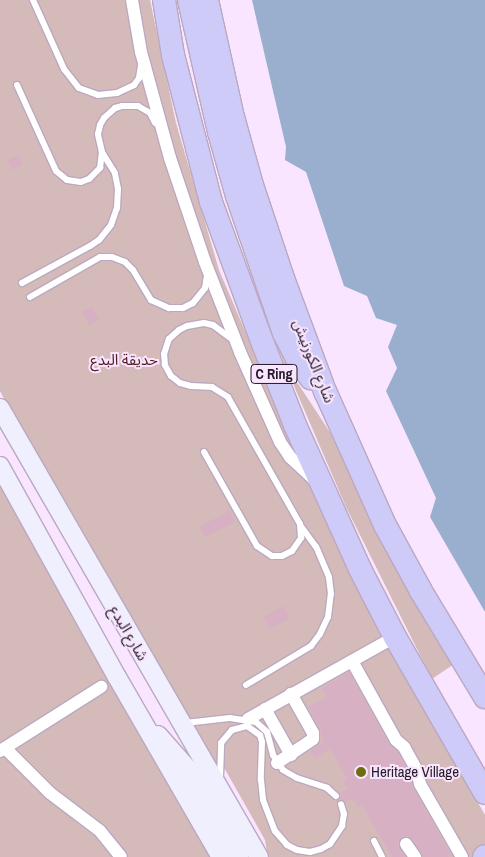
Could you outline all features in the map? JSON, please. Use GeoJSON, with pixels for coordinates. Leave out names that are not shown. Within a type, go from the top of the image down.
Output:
{"type":"FeatureCollection","features":[{"type":"Feature","properties":{"kind":"highway","name":"C Ring"},"geometry":{"type":"LineString","coordinates":[[164,0],[176,64],[211,202],[263,344],[322,486],[395,636],[483,792]]}},
{"type":"Feature","properties":{"kind":"highway"},"geometry":{"type":"LineString","coordinates":[[189,0],[219,132],[268,291],[289,346],[297,359],[325,391]]}},
{"type":"Feature","properties":{"kind":"highway","name":"شارع الكورنيش"},"geometry":{"type":"LineString","coordinates":[[207,0],[229,100],[255,194],[298,321],[325,391],[385,525],[421,590],[485,697]]}},
{"type":"Feature","properties":{"kind":"main road","name":"شارع البدع"},"geometry":{"type":"LineString","coordinates":[[0,408],[51,500],[259,857]]}},
{"type":"Feature","properties":{"kind":"main road","name":"شارع البدع"},"geometry":{"type":"LineString","coordinates":[[0,466],[144,724],[221,857]]}},
{"type":"Feature","properties":{"kind":"main road"},"geometry":{"type":"LineString","coordinates":[[144,724],[168,745],[188,769],[239,857]]}},
{"type":"Feature","properties":{"kind":"street"},"geometry":{"type":"LineString","coordinates":[[132,0],[141,52],[170,158],[205,262],[240,352],[280,442],[290,457],[322,486]]}},
{"type":"Feature","properties":{"kind":"street"},"geometry":{"type":"LineString","coordinates":[[248,719],[267,712],[309,689],[321,678],[395,636]]}},
{"type":"Feature","properties":{"kind":"street"},"geometry":{"type":"LineString","coordinates":[[352,661],[396,740],[404,747],[417,770],[420,784],[462,857]]}},
{"type":"Feature","properties":{"kind":"street"},"geometry":{"type":"LineString","coordinates":[[101,687],[3,749],[50,793],[106,837],[121,857]]}},
{"type":"Feature","properties":{"kind":"street"},"geometry":{"type":"LineString","coordinates":[[277,764],[310,743],[314,736],[293,698]]}},
{"type":"Feature","properties":{"kind":"street"},"geometry":{"type":"LineString","coordinates":[[267,712],[291,755]]}},
{"type":"Feature","properties":{"kind":"street"},"geometry":{"type":"LineString","coordinates":[[406,844],[415,857]]}},
{"type":"Feature","properties":{"kind":"lane"},"geometry":{"type":"LineString","coordinates":[[33,0],[64,69],[74,83],[87,92],[98,95],[117,93],[134,85],[140,72],[141,52]]}},
{"type":"Feature","properties":{"kind":"lane"},"geometry":{"type":"LineString","coordinates":[[17,85],[50,159],[61,177],[74,182],[89,179],[100,168],[102,152]]}},
{"type":"Feature","properties":{"kind":"lane"},"geometry":{"type":"LineString","coordinates":[[22,284],[90,246],[99,240],[111,225],[117,208],[118,189],[115,173],[102,152],[98,134],[104,118],[115,108],[130,105],[144,108],[150,113],[170,158]]}},
{"type":"Feature","properties":{"kind":"lane"},"geometry":{"type":"LineString","coordinates":[[30,297],[100,257],[112,257],[130,266],[147,295],[157,304],[169,308],[183,308],[193,303],[205,288],[208,276],[205,262]]}},
{"type":"Feature","properties":{"kind":"lane"},"geometry":{"type":"LineString","coordinates":[[240,352],[220,328],[204,322],[178,330],[172,335],[165,346],[164,360],[169,373],[180,383],[191,386],[212,387],[228,397],[300,524],[316,547],[329,577],[331,594],[328,617],[320,634],[311,646],[246,685]]}},
{"type":"Feature","properties":{"kind":"lane"},"geometry":{"type":"LineString","coordinates":[[204,452],[261,551],[277,557],[292,551],[301,538],[300,524]]}},
{"type":"Feature","properties":{"kind":"lane"},"geometry":{"type":"LineString","coordinates":[[182,724],[230,718],[248,719],[256,722],[267,732],[277,764],[290,775],[327,788],[336,796]]}},
{"type":"Feature","properties":{"kind":"lane"},"geometry":{"type":"LineString","coordinates":[[220,789],[219,758],[221,744],[232,730],[247,726],[260,735],[262,742],[261,780],[263,800],[275,832],[287,845],[297,850],[310,852],[330,844],[342,826],[344,814],[341,804]]}},
{"type":"Feature","properties":{"kind":"lane"},"geometry":{"type":"LineString","coordinates":[[374,841],[382,857]]}},
{"type":"Feature","properties":{"kind":"green space","name":"حديقة البدع"},"geometry":{"type":"Polygon","coordinates":[[[0,0],[150,0],[176,123],[219,270],[266,380],[381,632],[485,815],[485,849],[480,857],[268,857],[265,840],[222,764],[214,763],[14,418],[0,391],[0,0]]]}},
{"type":"Feature","properties":{"kind":"green space"},"geometry":{"type":"Polygon","coordinates":[[[270,330],[276,333],[297,382],[333,437],[454,664],[432,679],[346,507],[270,330]]]}},
{"type":"Feature","properties":{"kind":"green space"},"geometry":{"type":"Polygon","coordinates":[[[0,483],[211,857],[0,857],[0,483]]]}},
{"type":"Feature","properties":{"kind":"water"},"geometry":{"type":"Polygon","coordinates":[[[252,0],[485,0],[485,612],[430,517],[436,498],[386,391],[397,368],[388,347],[397,325],[376,318],[367,296],[344,286],[306,172],[285,160],[286,147],[252,0]]]}},
{"type":"Feature","properties":{"kind":"building"},"geometry":{"type":"Polygon","coordinates":[[[18,155],[22,165],[12,170],[7,160],[18,155]]]}},
{"type":"Feature","properties":{"kind":"building"},"geometry":{"type":"Polygon","coordinates":[[[92,307],[99,319],[89,325],[82,312],[92,307]]]}},
{"type":"Feature","properties":{"kind":"building"},"geometry":{"type":"Polygon","coordinates":[[[229,510],[235,522],[205,537],[200,527],[229,510]]]}},
{"type":"Feature","properties":{"kind":"building"},"geometry":{"type":"Polygon","coordinates":[[[283,606],[290,618],[270,629],[263,617],[283,606]]]}},
{"type":"Feature","properties":{"kind":"building"},"geometry":{"type":"Polygon","coordinates":[[[349,672],[389,744],[398,752],[409,773],[413,788],[451,855],[447,857],[423,857],[413,839],[406,836],[401,838],[398,844],[405,857],[392,857],[362,805],[358,807],[352,798],[345,802],[340,799],[340,793],[347,789],[343,781],[347,778],[330,749],[314,758],[310,751],[323,743],[320,729],[308,707],[327,697],[322,688],[349,672]]]}},
{"type":"Feature","properties":{"kind":"place","name":"Heritage Village"},"geometry":{"type":"Point","coordinates":[361,772]}}]}
